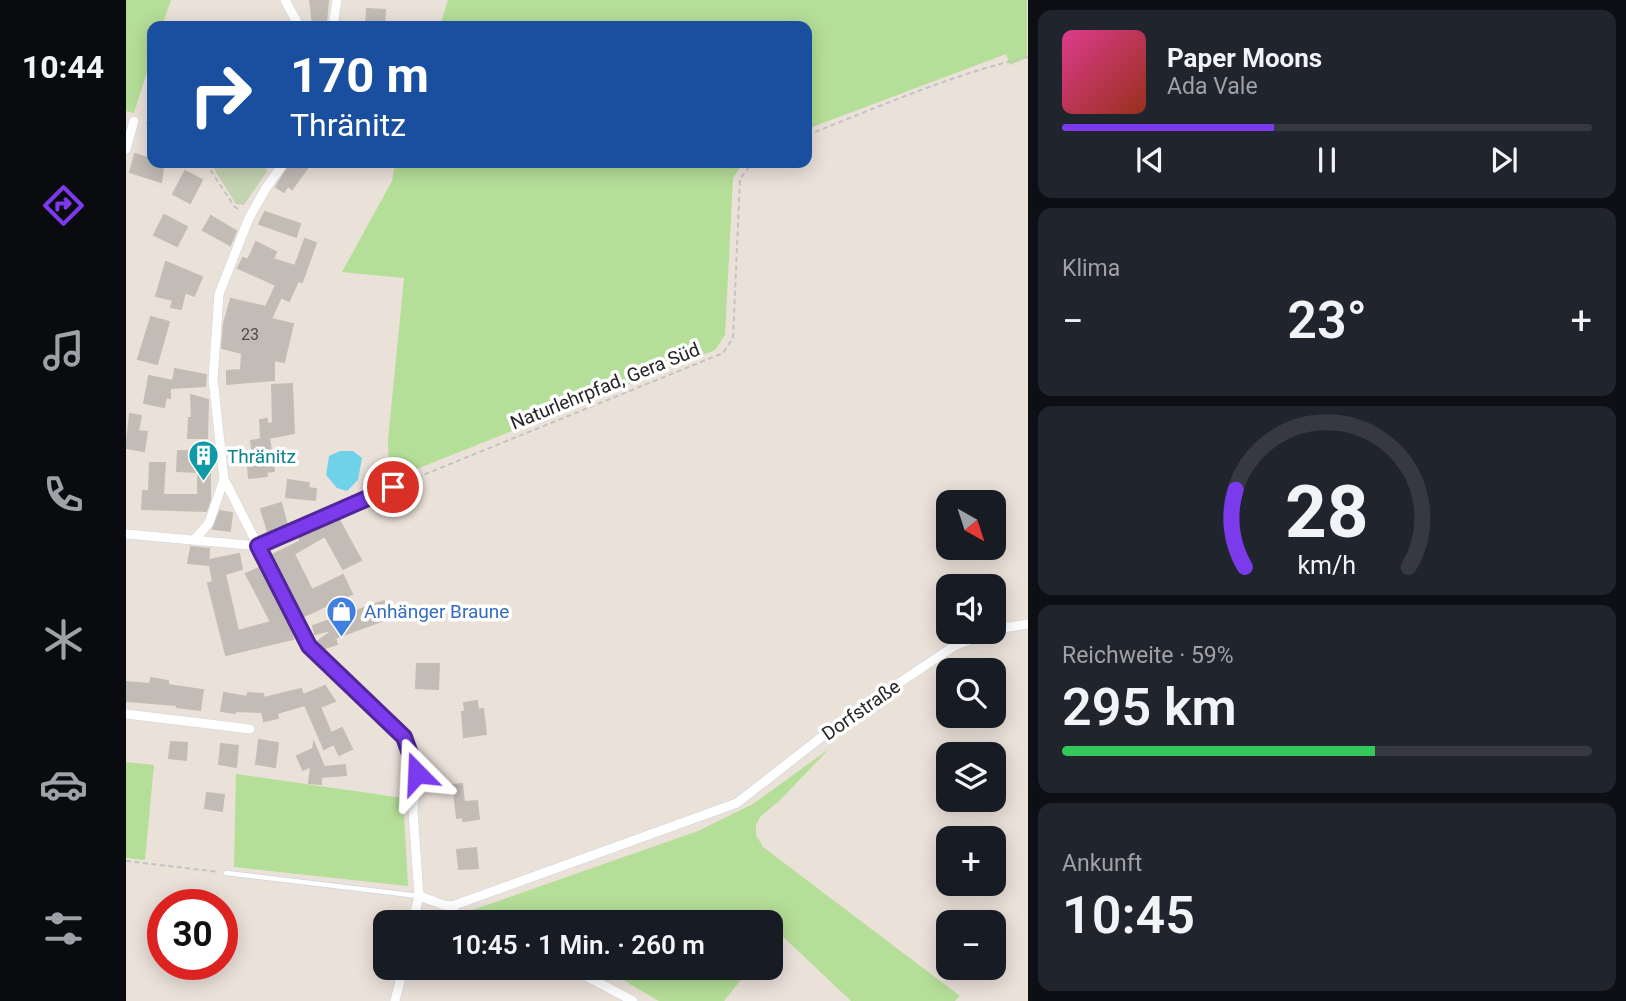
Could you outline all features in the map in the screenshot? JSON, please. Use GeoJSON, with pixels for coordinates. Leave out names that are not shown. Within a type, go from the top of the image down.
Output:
{"type":"FeatureCollection","features":[{"type":"Feature","properties":{"kind":"street"},"geometry":{"type":"LineString","coordinates":[[285,0],[296,21]]}},
{"type":"Feature","properties":{"kind":"street"},"geometry":{"type":"LineString","coordinates":[[334,21],[337,0]]}},
{"type":"Feature","properties":{"kind":"street"},"geometry":{"type":"LineString","coordinates":[[126,149],[134,121]]}},
{"type":"Feature","properties":{"kind":"street"},"geometry":{"type":"LineString","coordinates":[[280,168],[249,218],[219,294],[213,379],[224,479],[309,646],[404,737],[417,773],[413,811],[419,896],[416,910]]}},
{"type":"Feature","properties":{"kind":"street"},"geometry":{"type":"LineString","coordinates":[[195,539],[209,523],[224,479]]}},
{"type":"Feature","properties":{"kind":"street"},"geometry":{"type":"LineString","coordinates":[[126,534],[258,546],[393,487]]}},
{"type":"Feature","properties":{"kind":"street","name":"Dorfstraße"},"geometry":{"type":"LineString","coordinates":[[452,905],[737,803],[842,721],[956,645],[1003,628],[1027,624]]}},
{"type":"Feature","properties":{"kind":"street"},"geometry":{"type":"LineString","coordinates":[[126,714],[250,729]]}},
{"type":"Feature","properties":{"kind":"street"},"geometry":{"type":"LineString","coordinates":[[419,896],[444,905],[452,905],[453,910]]}},
{"type":"Feature","properties":{"kind":"street"},"geometry":{"type":"LineString","coordinates":[[395,1001],[399,980]]}},
{"type":"Feature","properties":{"kind":"street"},"geometry":{"type":"LineString","coordinates":[[594,980],[633,1001]]}},
{"type":"Feature","properties":{"kind":"lane"},"geometry":{"type":"LineString","coordinates":[[226,873],[419,896]]}},
{"type":"Feature","properties":{"kind":"path"},"geometry":{"type":"LineString","coordinates":[[812,133],[1001,63],[1027,57]]}},
{"type":"Feature","properties":{"kind":"path"},"geometry":{"type":"LineString","coordinates":[[209,168],[233,206],[249,218]]}},
{"type":"Feature","properties":{"kind":"path","name":"Naturlehrpfad, Gera Süd"},"geometry":{"type":"LineString","coordinates":[[393,487],[723,353],[733,338],[740,179],[748,168]]}},
{"type":"Feature","properties":{"kind":"path"},"geometry":{"type":"LineString","coordinates":[[126,861],[226,873]]}},
{"type":"Feature","properties":{"kind":"green space"},"geometry":{"type":"Polygon","coordinates":[[[126,0],[171,0],[164,21],[147,21],[147,72],[134,113],[126,111],[126,0]]]}},
{"type":"Feature","properties":{"kind":"green space"},"geometry":{"type":"Polygon","coordinates":[[[448,0],[1027,0],[1027,58],[1010,65],[1006,54],[812,127],[812,21],[442,21],[448,0]]]}},
{"type":"Feature","properties":{"kind":"green space"},"geometry":{"type":"Polygon","coordinates":[[[213,168],[266,168],[267,171],[244,205],[236,204],[213,168]]]}},
{"type":"Feature","properties":{"kind":"green space"},"geometry":{"type":"Polygon","coordinates":[[[394,168],[740,168],[733,178],[725,335],[715,350],[389,480],[388,440],[404,278],[342,272],[392,181],[394,168]]]}},
{"type":"Feature","properties":{"kind":"green space"},"geometry":{"type":"Polygon","coordinates":[[[829,749],[760,817],[756,825],[756,835],[763,847],[960,996],[955,1001],[851,1001],[783,937],[783,910],[473,910],[698,831],[753,804],[829,749]]]}},
{"type":"Feature","properties":{"kind":"green space"},"geometry":{"type":"Polygon","coordinates":[[[126,762],[154,765],[145,860],[126,858],[126,762]]]}},
{"type":"Feature","properties":{"kind":"green space"},"geometry":{"type":"Polygon","coordinates":[[[236,774],[403,798],[408,886],[234,867],[236,774]]]}},
{"type":"Feature","properties":{"kind":"green space"},"geometry":{"type":"Polygon","coordinates":[[[623,980],[741,980],[724,1001],[659,1001],[623,980]]]}},
{"type":"Feature","properties":{"kind":"water"},"geometry":{"type":"Polygon","coordinates":[[[340,451],[353,451],[362,458],[358,480],[347,491],[337,488],[326,475],[329,456],[340,451]]]}},
{"type":"Feature","properties":{"kind":"building"},"geometry":{"type":"Polygon","coordinates":[[[310,0],[328,0],[326,21],[313,21],[310,0]]]}},
{"type":"Feature","properties":{"kind":"building"},"geometry":{"type":"Polygon","coordinates":[[[367,9],[385,10],[384,21],[366,21],[367,9]]]}},
{"type":"Feature","properties":{"kind":"building"},"geometry":{"type":"Polygon","coordinates":[[[135,154],[147,158],[147,168],[163,168],[161,182],[130,172],[135,154]]]}},
{"type":"Feature","properties":{"kind":"building"},"geometry":{"type":"Polygon","coordinates":[[[288,168],[307,168],[292,189],[288,186],[284,192],[276,187],[288,168]]]}},
{"type":"Feature","properties":{"kind":"building"},"geometry":{"type":"Polygon","coordinates":[[[185,171],[202,180],[190,203],[173,194],[185,171]]]}},
{"type":"Feature","properties":{"kind":"building"},"geometry":{"type":"Polygon","coordinates":[[[265,212],[300,224],[296,237],[259,224],[265,212]]]}},
{"type":"Feature","properties":{"kind":"building"},"geometry":{"type":"Polygon","coordinates":[[[164,215],[187,227],[177,246],[154,235],[164,215]]]}},
{"type":"Feature","properties":{"kind":"building"},"geometry":{"type":"Polygon","coordinates":[[[211,216],[236,231],[230,245],[203,230],[211,216]]]}},
{"type":"Feature","properties":{"kind":"building"},"geometry":{"type":"Polygon","coordinates":[[[305,239],[316,243],[302,282],[298,281],[289,301],[281,297],[271,319],[293,324],[284,362],[274,360],[274,380],[227,384],[227,371],[241,370],[242,353],[222,348],[224,323],[231,299],[266,307],[276,285],[238,268],[243,258],[248,260],[256,242],[276,252],[273,259],[295,266],[305,239]]]}},
{"type":"Feature","properties":{"kind":"building"},"geometry":{"type":"Polygon","coordinates":[[[166,262],[202,277],[194,296],[185,292],[181,309],[171,307],[173,300],[156,296],[166,262]]]}},
{"type":"Feature","properties":{"kind":"building"},"geometry":{"type":"Polygon","coordinates":[[[151,317],[169,322],[157,364],[138,359],[151,317]]]}},
{"type":"Feature","properties":{"kind":"building"},"geometry":{"type":"Polygon","coordinates":[[[175,369],[206,375],[205,386],[170,388],[170,398],[166,397],[164,407],[144,403],[149,376],[173,381],[175,369]]]}},
{"type":"Feature","properties":{"kind":"building"},"geometry":{"type":"Polygon","coordinates":[[[292,384],[294,433],[269,438],[274,471],[266,472],[267,476],[249,478],[247,457],[253,456],[251,441],[261,439],[260,420],[267,419],[267,424],[273,423],[272,385],[292,384]]]}},
{"type":"Feature","properties":{"kind":"building"},"geometry":{"type":"Polygon","coordinates":[[[191,395],[208,400],[207,438],[188,438],[189,418],[192,418],[191,395]]]}},
{"type":"Feature","properties":{"kind":"building"},"geometry":{"type":"Polygon","coordinates":[[[130,414],[141,416],[138,431],[147,432],[144,451],[126,448],[130,414]]]}},
{"type":"Feature","properties":{"kind":"building","name":"Thränitz"},"geometry":{"type":"Polygon","coordinates":[[[178,451],[187,451],[187,456],[210,456],[210,500],[206,511],[142,509],[143,491],[149,491],[150,463],[165,463],[163,495],[198,495],[198,472],[177,471],[178,451]]]}},
{"type":"Feature","properties":{"kind":"building"},"geometry":{"type":"Polygon","coordinates":[[[288,480],[309,483],[308,488],[316,489],[315,500],[286,497],[288,480]]]}},
{"type":"Feature","properties":{"kind":"building"},"geometry":{"type":"Polygon","coordinates":[[[281,503],[287,525],[268,532],[261,509],[281,503]]]}},
{"type":"Feature","properties":{"kind":"building"},"geometry":{"type":"Polygon","coordinates":[[[220,511],[232,513],[230,531],[213,529],[220,511]]]}},
{"type":"Feature","properties":{"kind":"building"},"geometry":{"type":"Polygon","coordinates":[[[338,518],[361,560],[343,569],[325,536],[294,554],[312,590],[343,575],[352,594],[302,617],[272,555],[301,541],[298,536],[338,518]]]}},
{"type":"Feature","properties":{"kind":"building"},"geometry":{"type":"Polygon","coordinates":[[[191,547],[209,549],[208,565],[188,563],[191,547]]]}},
{"type":"Feature","properties":{"kind":"building"},"geometry":{"type":"Polygon","coordinates":[[[239,554],[242,569],[225,574],[238,631],[271,622],[246,574],[261,567],[290,623],[293,639],[226,655],[208,583],[213,582],[209,560],[239,554]]]}},
{"type":"Feature","properties":{"kind":"building"},"geometry":{"type":"Polygon","coordinates":[[[384,601],[390,618],[335,638],[337,644],[322,649],[318,641],[335,629],[315,634],[313,626],[384,601]]]}},
{"type":"Feature","properties":{"kind":"building"},"geometry":{"type":"Polygon","coordinates":[[[417,664],[439,664],[438,689],[416,688],[417,664]]]}},
{"type":"Feature","properties":{"kind":"building"},"geometry":{"type":"Polygon","coordinates":[[[151,678],[168,681],[168,685],[203,690],[200,710],[177,705],[126,701],[126,682],[150,684],[151,678]]]}},
{"type":"Feature","properties":{"kind":"building"},"geometry":{"type":"Polygon","coordinates":[[[325,686],[335,701],[320,707],[331,733],[342,728],[352,749],[339,755],[334,744],[324,749],[305,705],[277,713],[278,718],[264,721],[262,712],[221,711],[224,693],[247,697],[248,693],[263,694],[264,698],[301,689],[303,695],[325,686]]]}},
{"type":"Feature","properties":{"kind":"building"},"geometry":{"type":"Polygon","coordinates":[[[477,701],[478,710],[483,709],[486,734],[464,737],[464,703],[477,701]]]}},
{"type":"Feature","properties":{"kind":"building"},"geometry":{"type":"Polygon","coordinates":[[[259,740],[278,743],[275,767],[256,764],[259,740]]]}},
{"type":"Feature","properties":{"kind":"building"},"geometry":{"type":"Polygon","coordinates":[[[171,742],[187,743],[186,760],[169,758],[171,742]]]}},
{"type":"Feature","properties":{"kind":"building"},"geometry":{"type":"Polygon","coordinates":[[[314,743],[324,767],[345,765],[346,775],[321,777],[321,784],[309,783],[311,766],[303,770],[297,756],[313,749],[314,743]]]}},
{"type":"Feature","properties":{"kind":"building"},"geometry":{"type":"Polygon","coordinates":[[[221,744],[238,746],[236,767],[219,764],[221,744]]]}},
{"type":"Feature","properties":{"kind":"building"},"geometry":{"type":"Polygon","coordinates":[[[462,784],[464,802],[477,801],[479,819],[463,821],[463,817],[457,818],[453,785],[462,784]]]}},
{"type":"Feature","properties":{"kind":"building"},"geometry":{"type":"Polygon","coordinates":[[[207,793],[224,795],[222,811],[205,808],[207,793]]]}},
{"type":"Feature","properties":{"kind":"building"},"geometry":{"type":"Polygon","coordinates":[[[476,848],[478,868],[459,869],[457,850],[476,848]]]}},
{"type":"Feature","properties":{"kind":"place","name":"Thränitz"},"geometry":{"type":"Point","coordinates":[204,483]}},
{"type":"Feature","properties":{"kind":"place","name":"Anhänger Braune"},"geometry":{"type":"Point","coordinates":[341,638]}},
{"type":"Feature","properties":{"kind":"route"},"geometry":{"type":"LineString","coordinates":[[393,487],[258,546],[309,646],[404,737],[417,773]]}}]}
